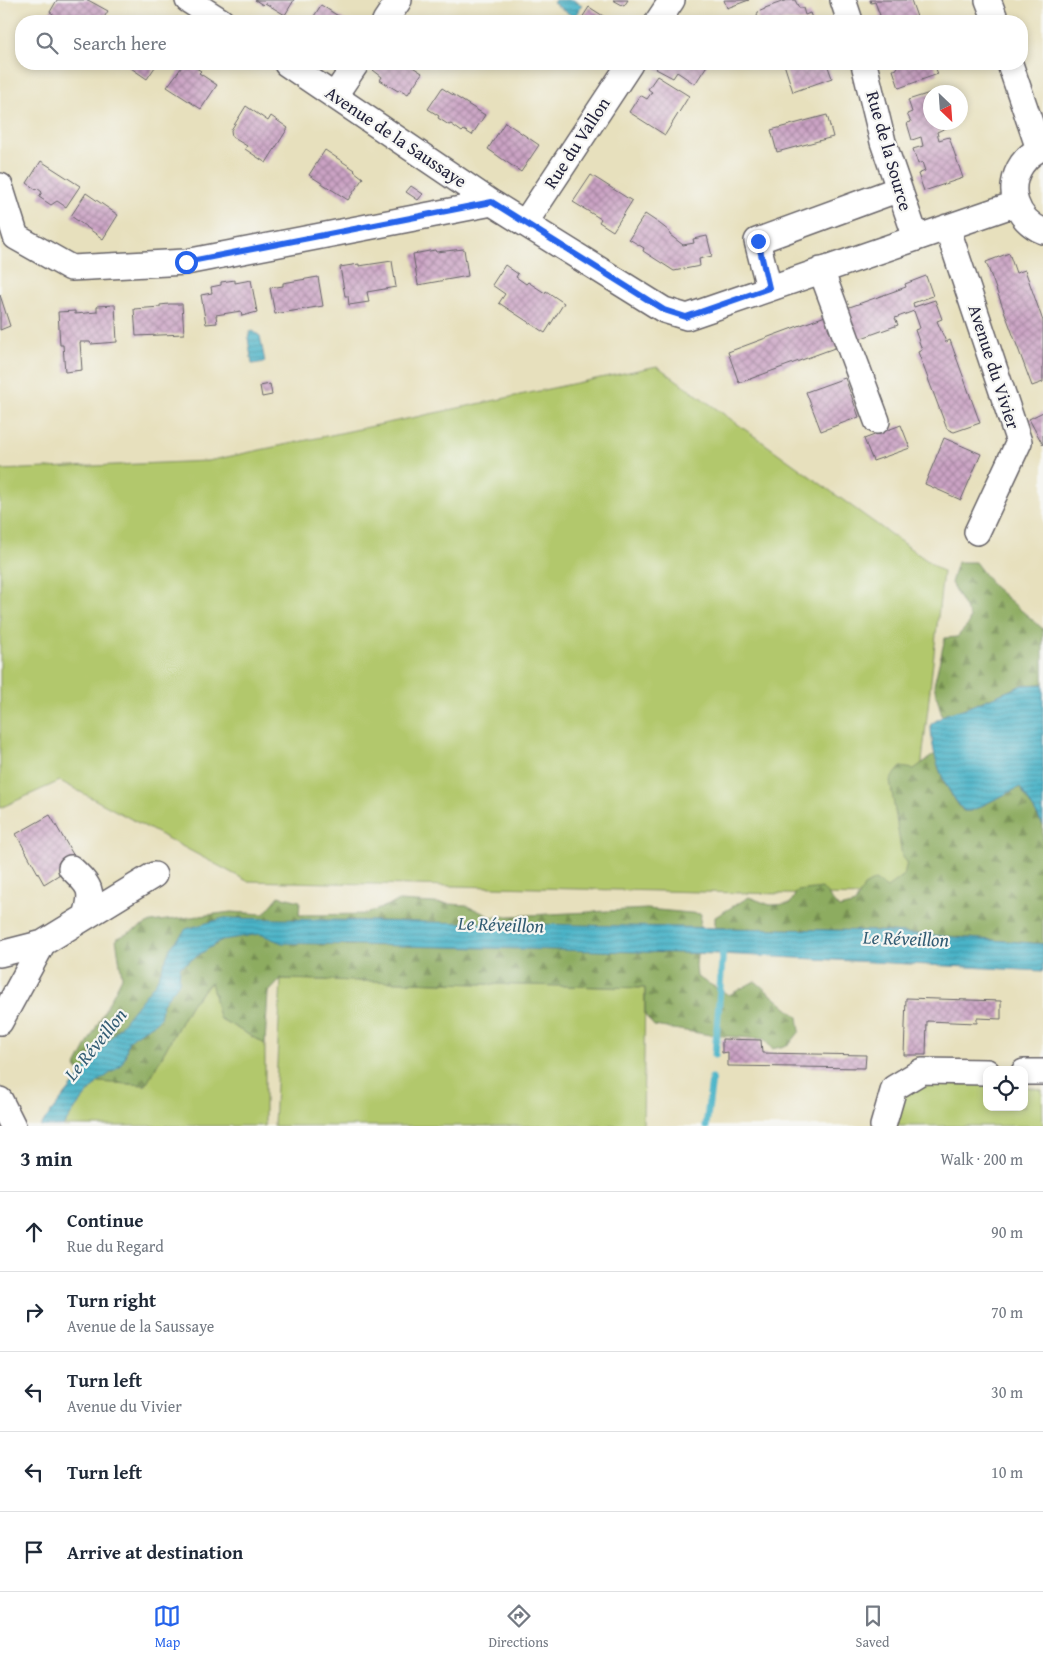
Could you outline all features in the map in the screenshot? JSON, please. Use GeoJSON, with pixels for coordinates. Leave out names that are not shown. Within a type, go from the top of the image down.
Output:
{"type":"FeatureCollection","features":[{"type":"Feature","properties":{"kind":"street"},"geometry":{"type":"LineString","coordinates":[[188,0],[212,15]]}},
{"type":"Feature","properties":{"kind":"street"},"geometry":{"type":"LineString","coordinates":[[389,15],[400,0]]}},
{"type":"Feature","properties":{"kind":"street"},"geometry":{"type":"LineString","coordinates":[[662,15],[672,0]]}},
{"type":"Feature","properties":{"kind":"street"},"geometry":{"type":"LineString","coordinates":[[843,0],[848,15]]}},
{"type":"Feature","properties":{"kind":"street"},"geometry":{"type":"LineString","coordinates":[[988,0],[994,15]]}},
{"type":"Feature","properties":{"kind":"street","name":"Avenue de la Saussaye"},"geometry":{"type":"LineString","coordinates":[[296,70],[492,202],[664,310],[686,317],[769,288]]}},
{"type":"Feature","properties":{"kind":"street"},"geometry":{"type":"LineString","coordinates":[[335,95],[352,70]]}},
{"type":"Feature","properties":{"kind":"street","name":"Rue du Vallon"},"geometry":{"type":"LineString","coordinates":[[525,223],[626,70]]}},
{"type":"Feature","properties":{"kind":"street","name":"Rue de la Source"},"geometry":{"type":"LineString","coordinates":[[865,70],[883,142],[916,238]]}},
{"type":"Feature","properties":{"kind":"street"},"geometry":{"type":"LineString","coordinates":[[1012,70],[1041,149],[1026,158],[1018,171],[1014,186],[1015,204],[1020,214],[1030,224],[1043,231]]}},
{"type":"Feature","properties":{"kind":"street"},"geometry":{"type":"LineString","coordinates":[[0,186],[16,238],[72,268],[186,262],[492,202]]}},
{"type":"Feature","properties":{"kind":"street"},"geometry":{"type":"LineString","coordinates":[[899,190],[758,241],[769,288],[1015,204]]}},
{"type":"Feature","properties":{"kind":"street","name":"Avenue du Vivier"},"geometry":{"type":"LineString","coordinates":[[947,227],[1018,442],[977,532]]}},
{"type":"Feature","properties":{"kind":"street"},"geometry":{"type":"LineString","coordinates":[[821,270],[877,421]]}},
{"type":"Feature","properties":{"kind":"street"},"geometry":{"type":"LineString","coordinates":[[72,868],[86,882],[89,891],[91,900],[86,916]]}},
{"type":"Feature","properties":{"kind":"street"},"geometry":{"type":"LineString","coordinates":[[0,954],[43,943],[154,875]]}},
{"type":"Feature","properties":{"kind":"street"},"geometry":{"type":"LineString","coordinates":[[0,1022],[43,943]]}},
{"type":"Feature","properties":{"kind":"street"},"geometry":{"type":"LineString","coordinates":[[883,1126],[894,1088],[922,1071],[983,1072]]}},
{"type":"Feature","properties":{"kind":"street"},"geometry":{"type":"LineString","coordinates":[[1028,1072],[1043,1072]]}},
{"type":"Feature","properties":{"kind":"street"},"geometry":{"type":"LineString","coordinates":[[0,1100],[13,1126]]}},
{"type":"Feature","properties":{"kind":"green space"},"geometry":{"type":"Polygon","coordinates":[[[657,366],[943,572],[907,897],[247,881],[60,781],[0,808],[0,470],[208,461],[657,366]]]}},
{"type":"Feature","properties":{"kind":"green space"},"geometry":{"type":"Polygon","coordinates":[[[957,562],[975,562],[993,586],[1043,629],[1043,684],[1023,685],[942,716],[934,685],[945,638],[957,637],[968,625],[970,617],[951,583],[957,562]]]}},
{"type":"Feature","properties":{"kind":"green space"},"geometry":{"type":"Polygon","coordinates":[[[935,754],[946,784],[963,811],[971,811],[1020,787],[1043,825],[1043,944],[877,931],[715,928],[715,917],[749,897],[770,905],[790,904],[797,891],[822,888],[839,908],[855,904],[864,886],[875,880],[887,888],[904,875],[907,862],[902,856],[890,780],[901,767],[914,769],[935,754]]]}},
{"type":"Feature","properties":{"kind":"green space"},"geometry":{"type":"Polygon","coordinates":[[[279,896],[300,901],[299,915],[366,914],[399,901],[466,905],[491,917],[647,909],[701,914],[696,965],[697,977],[729,995],[755,981],[798,1017],[800,1031],[789,1045],[772,1049],[764,1039],[711,1035],[654,1026],[645,1015],[645,988],[281,979],[268,993],[265,1044],[219,1018],[211,982],[191,1004],[146,1085],[98,1082],[75,1068],[122,977],[116,939],[151,922],[231,912],[264,914],[279,896]]]}},
{"type":"Feature","properties":{"kind":"green space"},"geometry":{"type":"Polygon","coordinates":[[[281,979],[645,988],[643,1126],[274,1126],[281,979]]]}},
{"type":"Feature","properties":{"kind":"green space"},"geometry":{"type":"Polygon","coordinates":[[[212,982],[219,1018],[265,1044],[265,1126],[63,1126],[98,1082],[146,1085],[191,1004],[212,982]]]}},
{"type":"Feature","properties":{"kind":"green space"},"geometry":{"type":"Polygon","coordinates":[[[937,1084],[983,1084],[983,1111],[1028,1111],[1028,1087],[1042,1090],[1043,1126],[891,1126],[904,1096],[913,1089],[937,1084]]]}},
{"type":"Feature","properties":{"kind":"water"},"geometry":{"type":"Polygon","coordinates":[[[555,0],[573,0],[582,5],[575,15],[571,15],[553,3],[555,0]]]}},
{"type":"Feature","properties":{"kind":"water"},"geometry":{"type":"Polygon","coordinates":[[[253,331],[260,336],[265,362],[252,364],[248,338],[250,332],[253,331]]]}},
{"type":"Feature","properties":{"kind":"water"},"geometry":{"type":"Polygon","coordinates":[[[1043,684],[1043,825],[1020,787],[971,811],[964,811],[944,781],[933,747],[931,724],[946,714],[1023,685],[1043,684]]]}},
{"type":"Feature","properties":{"kind":"water","name":"Le Réveillon"},"geometry":{"type":"Polygon","coordinates":[[[224,918],[877,931],[1043,944],[1043,971],[720,954],[282,943],[260,934],[222,940],[180,967],[179,983],[163,1003],[160,1018],[128,1042],[125,1058],[119,1067],[98,1082],[63,1126],[40,1126],[156,982],[171,947],[186,929],[224,918]]]}},
{"type":"Feature","properties":{"kind":"building"},"geometry":{"type":"Polygon","coordinates":[[[57,0],[88,0],[108,11],[106,15],[55,15],[50,12],[57,0]]]}},
{"type":"Feature","properties":{"kind":"building"},"geometry":{"type":"Polygon","coordinates":[[[255,0],[294,0],[285,15],[265,3],[263,5],[255,0]]]}},
{"type":"Feature","properties":{"kind":"building"},"geometry":{"type":"Polygon","coordinates":[[[613,0],[628,0],[624,6],[613,0]]]}},
{"type":"Feature","properties":{"kind":"building"},"geometry":{"type":"Polygon","coordinates":[[[724,0],[749,0],[727,8],[724,0]]]}},
{"type":"Feature","properties":{"kind":"building"},"geometry":{"type":"Polygon","coordinates":[[[787,0],[795,0],[799,8],[803,8],[805,15],[757,15],[758,12],[787,0]]]}},
{"type":"Feature","properties":{"kind":"building"},"geometry":{"type":"Polygon","coordinates":[[[870,0],[911,0],[916,15],[880,15],[875,2],[871,3],[870,0]]]}},
{"type":"Feature","properties":{"kind":"building"},"geometry":{"type":"Polygon","coordinates":[[[321,5],[337,15],[315,15],[321,5]]]}},
{"type":"Feature","properties":{"kind":"building"},"geometry":{"type":"Polygon","coordinates":[[[589,7],[602,15],[584,15],[589,7]]]}},
{"type":"Feature","properties":{"kind":"building"},"geometry":{"type":"Polygon","coordinates":[[[134,70],[153,70],[147,79],[134,70]]]}},
{"type":"Feature","properties":{"kind":"building"},"geometry":{"type":"Polygon","coordinates":[[[180,70],[199,70],[201,71],[199,73],[217,85],[201,109],[167,87],[180,70]]]}},
{"type":"Feature","properties":{"kind":"building"},"geometry":{"type":"Polygon","coordinates":[[[373,70],[417,70],[422,73],[408,94],[399,89],[398,91],[380,80],[382,77],[373,70]]]}},
{"type":"Feature","properties":{"kind":"building"},"geometry":{"type":"Polygon","coordinates":[[[658,70],[704,70],[695,84],[677,72],[673,78],[658,70]]]}},
{"type":"Feature","properties":{"kind":"building"},"geometry":{"type":"Polygon","coordinates":[[[786,70],[829,70],[832,78],[793,92],[786,70]]]}},
{"type":"Feature","properties":{"kind":"building"},"geometry":{"type":"Polygon","coordinates":[[[893,70],[936,70],[938,74],[899,88],[893,70]]]}},
{"type":"Feature","properties":{"kind":"building"},"geometry":{"type":"Polygon","coordinates":[[[657,76],[689,96],[665,135],[629,112],[640,95],[647,99],[652,92],[648,89],[657,76]]]}},
{"type":"Feature","properties":{"kind":"building"},"geometry":{"type":"Polygon","coordinates":[[[442,88],[485,115],[472,135],[464,130],[462,132],[451,124],[449,125],[428,109],[442,88]]]}},
{"type":"Feature","properties":{"kind":"building"},"geometry":{"type":"Polygon","coordinates":[[[923,95],[923,130],[941,130],[937,132],[939,140],[949,137],[963,178],[924,191],[918,174],[925,171],[922,162],[918,164],[913,149],[923,146],[921,137],[912,140],[907,123],[911,122],[907,114],[912,112],[908,100],[923,95]]]}},
{"type":"Feature","properties":{"kind":"building"},"geometry":{"type":"Polygon","coordinates":[[[246,106],[268,121],[271,116],[288,128],[266,163],[245,149],[247,146],[232,137],[231,130],[246,106]]]}},
{"type":"Feature","properties":{"kind":"building"},"geometry":{"type":"Polygon","coordinates":[[[827,115],[833,137],[777,152],[771,130],[827,115]]]}},
{"type":"Feature","properties":{"kind":"building"},"geometry":{"type":"Polygon","coordinates":[[[505,122],[539,145],[521,172],[488,149],[505,122]]]}},
{"type":"Feature","properties":{"kind":"building"},"geometry":{"type":"Polygon","coordinates":[[[325,150],[355,170],[363,178],[348,200],[309,175],[325,150]]]}},
{"type":"Feature","properties":{"kind":"building"},"geometry":{"type":"Polygon","coordinates":[[[41,161],[80,186],[66,207],[57,201],[51,205],[39,197],[42,192],[27,183],[41,161]]]}},
{"type":"Feature","properties":{"kind":"building"},"geometry":{"type":"Polygon","coordinates":[[[591,175],[632,201],[613,231],[599,222],[601,219],[573,202],[591,175]]]}},
{"type":"Feature","properties":{"kind":"building"},"geometry":{"type":"Polygon","coordinates":[[[411,186],[423,194],[418,200],[406,192],[411,186]]]}},
{"type":"Feature","properties":{"kind":"building"},"geometry":{"type":"Polygon","coordinates":[[[86,193],[118,215],[103,239],[71,216],[86,193]]]}},
{"type":"Feature","properties":{"kind":"building"},"geometry":{"type":"Polygon","coordinates":[[[645,214],[669,231],[670,235],[683,245],[694,243],[693,239],[707,236],[712,256],[699,259],[700,266],[674,271],[643,251],[644,248],[629,239],[645,214]]]}},
{"type":"Feature","properties":{"kind":"building"},"geometry":{"type":"Polygon","coordinates":[[[464,249],[468,276],[418,285],[413,254],[435,250],[436,252],[464,249]]]}},
{"type":"Feature","properties":{"kind":"building"},"geometry":{"type":"Polygon","coordinates":[[[1009,253],[1016,273],[1025,270],[1043,321],[1043,382],[1032,386],[986,262],[1009,253]]]}},
{"type":"Feature","properties":{"kind":"building"},"geometry":{"type":"Polygon","coordinates":[[[392,261],[396,287],[367,292],[369,302],[349,305],[348,296],[345,296],[340,267],[392,261]]]}},
{"type":"Feature","properties":{"kind":"building"},"geometry":{"type":"Polygon","coordinates":[[[505,265],[518,274],[516,277],[526,284],[528,282],[545,293],[546,291],[564,303],[545,333],[499,303],[505,294],[492,285],[505,265]]]}},
{"type":"Feature","properties":{"kind":"building"},"geometry":{"type":"Polygon","coordinates":[[[926,276],[933,296],[913,303],[914,307],[935,300],[942,319],[937,321],[946,342],[950,340],[980,423],[954,432],[947,429],[918,352],[922,350],[915,330],[920,328],[914,311],[895,318],[898,325],[856,340],[844,309],[906,287],[905,284],[926,276]]]}},
{"type":"Feature","properties":{"kind":"building"},"geometry":{"type":"Polygon","coordinates":[[[318,277],[323,306],[275,314],[270,288],[283,286],[283,283],[318,277]]]}},
{"type":"Feature","properties":{"kind":"building"},"geometry":{"type":"Polygon","coordinates":[[[235,280],[235,283],[251,280],[257,312],[242,316],[241,311],[216,315],[217,323],[206,324],[201,295],[212,293],[211,287],[221,285],[221,282],[235,280]]]}},
{"type":"Feature","properties":{"kind":"building"},"geometry":{"type":"Polygon","coordinates":[[[0,295],[10,326],[0,330],[0,295]]]}},
{"type":"Feature","properties":{"kind":"building"},"geometry":{"type":"Polygon","coordinates":[[[182,304],[184,334],[136,336],[134,309],[160,307],[160,305],[182,304]]]}},
{"type":"Feature","properties":{"kind":"building"},"geometry":{"type":"Polygon","coordinates":[[[115,305],[117,342],[91,344],[90,342],[80,342],[82,370],[65,372],[63,345],[60,345],[58,312],[75,311],[75,314],[97,312],[97,306],[115,305]]]}},
{"type":"Feature","properties":{"kind":"building"},"geometry":{"type":"Polygon","coordinates":[[[828,315],[840,346],[739,383],[728,352],[828,315]]]}},
{"type":"Feature","properties":{"kind":"building"},"geometry":{"type":"Polygon","coordinates":[[[845,378],[859,417],[821,431],[806,392],[845,378]]]}},
{"type":"Feature","properties":{"kind":"building"},"geometry":{"type":"Polygon","coordinates":[[[270,384],[272,395],[262,397],[260,386],[270,384]]]}},
{"type":"Feature","properties":{"kind":"building"},"geometry":{"type":"Polygon","coordinates":[[[1043,412],[1043,445],[1029,419],[1043,412]]]}},
{"type":"Feature","properties":{"kind":"building"},"geometry":{"type":"Polygon","coordinates":[[[901,425],[910,448],[873,461],[864,439],[901,425]]]}},
{"type":"Feature","properties":{"kind":"building"},"geometry":{"type":"Polygon","coordinates":[[[944,438],[981,454],[961,500],[925,484],[944,438]]]}},
{"type":"Feature","properties":{"kind":"building"},"geometry":{"type":"Polygon","coordinates":[[[50,815],[78,863],[44,884],[16,834],[50,815]]]}},
{"type":"Feature","properties":{"kind":"building"},"geometry":{"type":"Polygon","coordinates":[[[906,998],[1001,1001],[1001,1019],[977,1018],[977,1023],[927,1021],[926,1055],[904,1055],[906,998]]]}},
{"type":"Feature","properties":{"kind":"building"},"geometry":{"type":"Polygon","coordinates":[[[722,1039],[761,1040],[762,1053],[866,1055],[865,1068],[728,1066],[728,1052],[722,1053],[722,1039]]]}},
{"type":"Feature","properties":{"kind":"waterway"},"geometry":{"type":"LineString","coordinates":[[715,1055],[723,948]]}},
{"type":"Feature","properties":{"kind":"waterway"},"geometry":{"type":"LineString","coordinates":[[706,1126],[712,1079]]}},
{"type":"Feature","properties":{"kind":"route"},"geometry":{"type":"LineString","coordinates":[[186,262],[492,202],[664,310],[686,317],[769,288],[758,241]]}}]}
